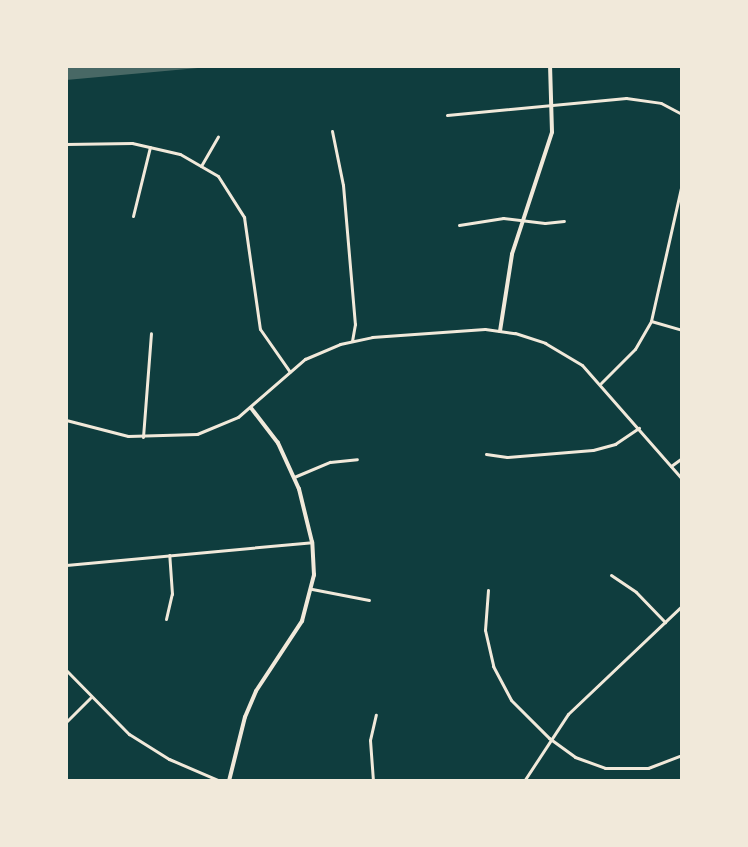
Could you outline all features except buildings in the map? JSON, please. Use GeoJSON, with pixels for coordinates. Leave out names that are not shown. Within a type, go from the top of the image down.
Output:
{"type":"FeatureCollection","features":[{"type":"Feature","properties":{"kind":"street"},"geometry":{"type":"LineString","coordinates":[[500,331],[511,261],[552,132],[553,105],[550,66]]}},
{"type":"Feature","properties":{"kind":"street"},"geometry":{"type":"LineString","coordinates":[[447,115],[638,98],[661,103],[682,114]]}},
{"type":"Feature","properties":{"kind":"street"},"geometry":{"type":"LineString","coordinates":[[332,131],[343,185],[355,324],[352,341]]}},
{"type":"Feature","properties":{"kind":"street"},"geometry":{"type":"LineString","coordinates":[[201,166],[218,136]]}},
{"type":"Feature","properties":{"kind":"street"},"geometry":{"type":"LineString","coordinates":[[66,144],[98,142],[150,147],[180,154],[219,176],[244,217],[256,314],[265,339],[290,372]]}},
{"type":"Feature","properties":{"kind":"street"},"geometry":{"type":"LineString","coordinates":[[133,216],[150,147]]}},
{"type":"Feature","properties":{"kind":"street"},"geometry":{"type":"LineString","coordinates":[[601,383],[635,349],[651,321],[682,183]]}},
{"type":"Feature","properties":{"kind":"street"},"geometry":{"type":"LineString","coordinates":[[459,225],[503,218],[523,221],[564,221]]}},
{"type":"Feature","properties":{"kind":"street"},"geometry":{"type":"LineString","coordinates":[[651,321],[682,330]]}},
{"type":"Feature","properties":{"kind":"street"},"geometry":{"type":"LineString","coordinates":[[66,420],[114,434],[143,437],[208,431],[251,408],[305,359],[352,341],[466,330],[500,331],[545,343],[582,365],[601,383],[682,479]]}},
{"type":"Feature","properties":{"kind":"street"},"geometry":{"type":"LineString","coordinates":[[143,437],[151,333]]}},
{"type":"Feature","properties":{"kind":"street"},"geometry":{"type":"LineString","coordinates":[[229,781],[238,737],[256,691],[293,639],[312,589],[312,542],[294,477],[270,430],[251,408]]}},
{"type":"Feature","properties":{"kind":"street"},"geometry":{"type":"LineString","coordinates":[[486,454],[507,457],[592,450],[615,444],[639,428]]}},
{"type":"Feature","properties":{"kind":"street"},"geometry":{"type":"LineString","coordinates":[[671,466],[682,458]]}},
{"type":"Feature","properties":{"kind":"street"},"geometry":{"type":"LineString","coordinates":[[294,477],[330,462],[357,459]]}},
{"type":"Feature","properties":{"kind":"street"},"geometry":{"type":"LineString","coordinates":[[66,565],[312,542]]}},
{"type":"Feature","properties":{"kind":"street"},"geometry":{"type":"LineString","coordinates":[[166,619],[172,594],[169,555]]}},
{"type":"Feature","properties":{"kind":"street"},"geometry":{"type":"LineString","coordinates":[[611,575],[636,592],[665,622]]}},
{"type":"Feature","properties":{"kind":"street"},"geometry":{"type":"LineString","coordinates":[[312,589],[369,600]]}},
{"type":"Feature","properties":{"kind":"street"},"geometry":{"type":"LineString","coordinates":[[488,590],[485,630],[494,666],[511,700],[549,738],[575,757],[605,768],[648,768],[682,755]]}},
{"type":"Feature","properties":{"kind":"street"},"geometry":{"type":"LineString","coordinates":[[524,781],[549,738],[568,714],[682,606]]}},
{"type":"Feature","properties":{"kind":"street"},"geometry":{"type":"LineString","coordinates":[[66,670],[90,698],[148,747],[220,781]]}},
{"type":"Feature","properties":{"kind":"street"},"geometry":{"type":"LineString","coordinates":[[66,722],[90,698]]}},
{"type":"Feature","properties":{"kind":"street"},"geometry":{"type":"LineString","coordinates":[[373,781],[370,740],[376,715]]}}]}
